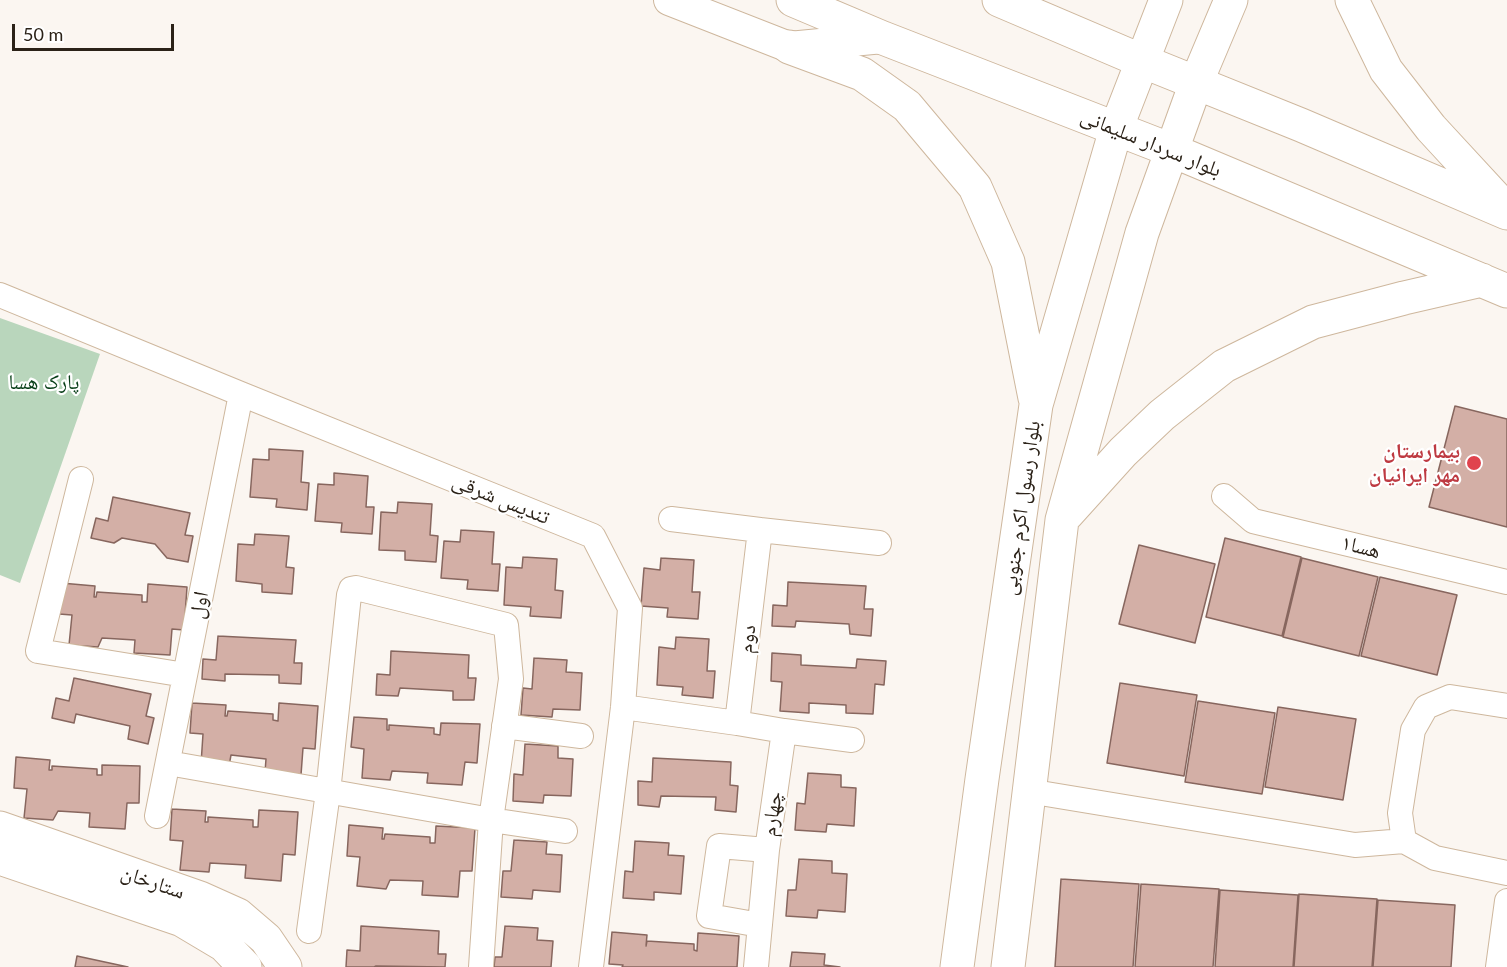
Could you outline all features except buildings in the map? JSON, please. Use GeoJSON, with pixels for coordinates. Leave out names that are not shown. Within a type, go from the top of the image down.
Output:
{"type":"FeatureCollection","features":[{"type":"Feature","properties":{"kind":"main road","name":"بلوار سردار سلیمانی"},"geometry":{"type":"LineString","coordinates":[[793,0],[883,38],[1171,150],[1494,286]]}},
{"type":"Feature","properties":{"kind":"main road"},"geometry":{"type":"LineString","coordinates":[[999,0],[1507,212]]}},
{"type":"Feature","properties":{"kind":"main road","name":"بلوار رسول اکرم جنوبی"},"geometry":{"type":"LineString","coordinates":[[957,967],[1036,405],[1116,129],[1166,0]]}},
{"type":"Feature","properties":{"kind":"main road","name":"بلوار رسول اکرم جنوبی"},"geometry":{"type":"LineString","coordinates":[[1008,967],[1062,520],[1142,233],[1196,83],[1231,0]]}},
{"type":"Feature","properties":{"kind":"main road"},"geometry":{"type":"LineString","coordinates":[[1352,0],[1386,70],[1431,128],[1507,212]]}},
{"type":"Feature","properties":{"kind":"main road"},"geometry":{"type":"LineString","coordinates":[[789,47],[862,74],[907,106],[975,187],[1008,262],[1036,405]]}},
{"type":"Feature","properties":{"kind":"main road"},"geometry":{"type":"LineString","coordinates":[[1062,520],[1123,452],[1162,415],[1224,366],[1313,322],[1404,298],[1494,286]]}},
{"type":"Feature","properties":{"kind":"main road","name":"ستارخان"},"geometry":{"type":"LineString","coordinates":[[1,854],[182,920],[225,945],[245,967]]}},
{"type":"Feature","properties":{"kind":"main road","name":"ستارخان"},"geometry":{"type":"LineString","coordinates":[[1,854],[200,898],[238,915],[266,939],[285,967]]}},
{"type":"Feature","properties":{"kind":"street"},"geometry":{"type":"LineString","coordinates":[[669,0],[789,47],[883,38]]}},
{"type":"Feature","properties":{"kind":"street"},"geometry":{"type":"LineString","coordinates":[[1494,286],[1507,308]]}},
{"type":"Feature","properties":{"kind":"street","name":"تندیس شرقی"},"geometry":{"type":"LineString","coordinates":[[0,295],[593,536],[630,608],[623,707],[591,967]]}},
{"type":"Feature","properties":{"kind":"street","name":"اول"},"geometry":{"type":"LineString","coordinates":[[157,816],[241,394]]}},
{"type":"Feature","properties":{"kind":"street"},"geometry":{"type":"LineString","coordinates":[[81,479],[38,651],[185,675]]}},
{"type":"Feature","properties":{"kind":"street","name":"هسا۱"},"geometry":{"type":"LineString","coordinates":[[1224,496],[1253,521],[1507,582]]}},
{"type":"Feature","properties":{"kind":"street"},"geometry":{"type":"LineString","coordinates":[[671,519],[879,543]]}},
{"type":"Feature","properties":{"kind":"street","name":"دوم"},"geometry":{"type":"LineString","coordinates":[[737,723],[760,530]]}},
{"type":"Feature","properties":{"kind":"street"},"geometry":{"type":"LineString","coordinates":[[309,931],[328,792],[351,589],[356,588],[506,625],[511,679],[491,820],[481,967]]}},
{"type":"Feature","properties":{"kind":"street"},"geometry":{"type":"LineString","coordinates":[[1404,841],[1400,813],[1411,740],[1413,730],[1426,707],[1450,697],[1507,706]]}},
{"type":"Feature","properties":{"kind":"street"},"geometry":{"type":"LineString","coordinates":[[623,707],[852,740]]}},
{"type":"Feature","properties":{"kind":"street"},"geometry":{"type":"LineString","coordinates":[[504,726],[581,736]]}},
{"type":"Feature","properties":{"kind":"street","name":"چهارم"},"geometry":{"type":"LineString","coordinates":[[756,967],[767,850],[784,731]]}},
{"type":"Feature","properties":{"kind":"street"},"geometry":{"type":"LineString","coordinates":[[168,763],[565,831]]}},
{"type":"Feature","properties":{"kind":"street"},"geometry":{"type":"LineString","coordinates":[[1028,791],[1355,846],[1404,841],[1435,858],[1507,873]]}},
{"type":"Feature","properties":{"kind":"street"},"geometry":{"type":"LineString","coordinates":[[760,925],[709,916],[719,846],[767,850]]}},
{"type":"Feature","properties":{"kind":"street"},"geometry":{"type":"LineString","coordinates":[[1498,967],[1507,901]]}},
{"type":"Feature","properties":{"kind":"green space","name":"پارک هسا"},"geometry":{"type":"Polygon","coordinates":[[[0,318],[100,354],[20,583],[0,575],[0,318]]]}},
{"type":"Feature","properties":{"kind":"place","name":"بیمارستان مهر ایرانیان"},"geometry":{"type":"Point","coordinates":[1474,463]}}]}
